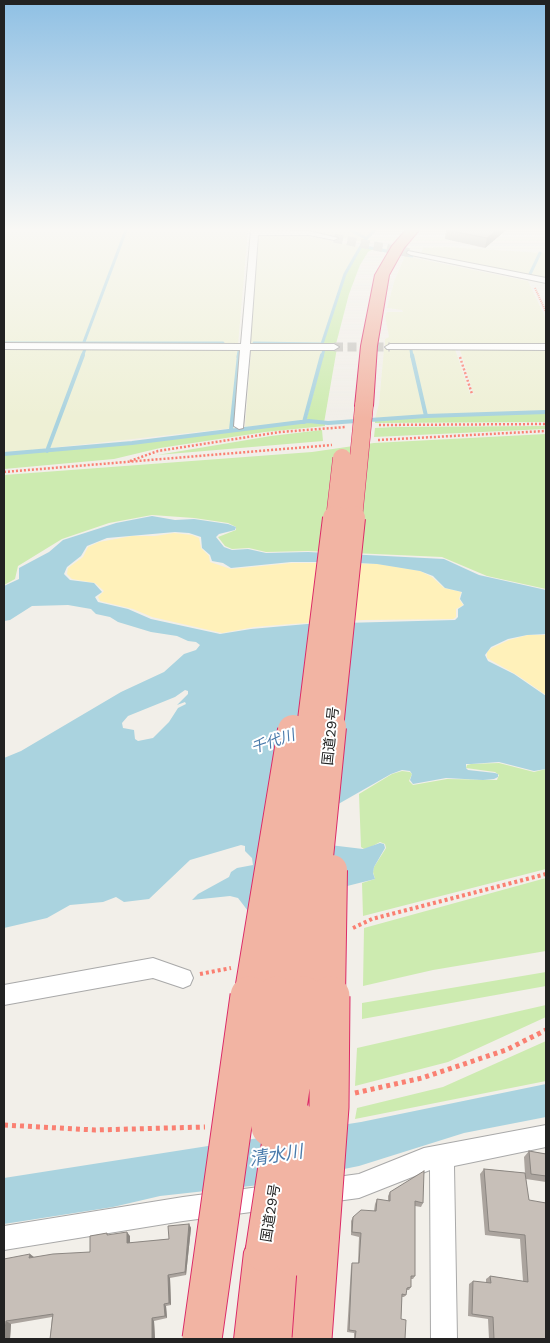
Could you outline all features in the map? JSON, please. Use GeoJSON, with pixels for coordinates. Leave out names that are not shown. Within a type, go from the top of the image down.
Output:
{"type":"FeatureCollection","features":[{"type":"Feature","properties":{"kind":"highway"},"geometry":{"type":"LineString","coordinates":[[360,313],[366,293]]}},
{"type":"Feature","properties":{"kind":"highway","name":"国道29号"},"geometry":{"type":"LineString","coordinates":[[256,1339],[280,1254],[362,413],[369,346],[379,293]]}},
{"type":"Feature","properties":{"kind":"highway","name":"国道29号"},"geometry":{"type":"LineString","coordinates":[[280,1254],[276,998],[327,581],[362,413]]}},
{"type":"Feature","properties":{"kind":"highway"},"geometry":{"type":"LineString","coordinates":[[202,1339],[240,1055],[312,610],[314,600],[327,581]]}},
{"type":"Feature","properties":{"kind":"highway"},"geometry":{"type":"LineString","coordinates":[[312,1339],[329,1108],[333,713]]}},
{"type":"Feature","properties":{"kind":"highway"},"geometry":{"type":"LineString","coordinates":[[280,1254],[286,1339]]}},
{"type":"Feature","properties":{"kind":"street"},"geometry":{"type":"LineString","coordinates":[[239,426],[250,293]]}},
{"type":"Feature","properties":{"kind":"street"},"geometry":{"type":"LineString","coordinates":[[4,346],[334,347]]}},
{"type":"Feature","properties":{"kind":"street"},"geometry":{"type":"LineString","coordinates":[[390,347],[546,348]]}},
{"type":"Feature","properties":{"kind":"street"},"geometry":{"type":"LineString","coordinates":[[4,995],[153,968],[183,978]]}},
{"type":"Feature","properties":{"kind":"street"},"geometry":{"type":"LineString","coordinates":[[4,1238],[183,1209],[359,1186],[424,1160],[442,1158],[546,1136]]}},
{"type":"Feature","properties":{"kind":"street"},"geometry":{"type":"LineString","coordinates":[[442,1158],[444,1339]]}},
{"type":"Feature","properties":{"kind":"path"},"geometry":{"type":"LineString","coordinates":[[537,293],[546,312]]}},
{"type":"Feature","properties":{"kind":"path"},"geometry":{"type":"LineString","coordinates":[[456,347],[472,394]]}},
{"type":"Feature","properties":{"kind":"path"},"geometry":{"type":"LineString","coordinates":[[362,413],[546,424]]}},
{"type":"Feature","properties":{"kind":"path"},"geometry":{"type":"LineString","coordinates":[[124,463],[158,451],[176,448],[280,432],[355,427]]}},
{"type":"Feature","properties":{"kind":"path"},"geometry":{"type":"LineString","coordinates":[[4,472],[148,460]]}},
{"type":"Feature","properties":{"kind":"green space"},"geometry":{"type":"Polygon","coordinates":[[[4,293],[243,293],[238,345],[4,344],[4,293]]]}},
{"type":"Feature","properties":{"kind":"green space"},"geometry":{"type":"Polygon","coordinates":[[[254,293],[338,293],[321,344],[250,344],[254,293]]]}},
{"type":"Feature","properties":{"kind":"green space"},"geometry":{"type":"Polygon","coordinates":[[[340,293],[350,293],[336,344],[322,344],[340,293]]]}},
{"type":"Feature","properties":{"kind":"green space"},"geometry":{"type":"Polygon","coordinates":[[[391,293],[534,293],[546,319],[546,346],[385,346],[385,339],[389,337],[385,316],[387,312],[403,312],[402,310],[387,308],[391,293]]]}},
{"type":"Feature","properties":{"kind":"green space"},"geometry":{"type":"Polygon","coordinates":[[[4,347],[238,348],[243,350],[234,428],[4,453],[4,347]]]}},
{"type":"Feature","properties":{"kind":"green space"},"geometry":{"type":"Polygon","coordinates":[[[323,348],[303,421],[245,427],[251,350],[323,348]]]}},
{"type":"Feature","properties":{"kind":"green space"},"geometry":{"type":"Polygon","coordinates":[[[325,348],[337,348],[324,423],[306,421],[325,348]]]}},
{"type":"Feature","properties":{"kind":"green space"},"geometry":{"type":"Polygon","coordinates":[[[384,349],[455,349],[470,394],[474,395],[460,350],[546,349],[546,411],[375,419],[379,404],[384,349]]]}},
{"type":"Feature","properties":{"kind":"green space"},"geometry":{"type":"Polygon","coordinates":[[[546,413],[546,422],[375,423],[375,421],[427,417],[546,413]]]}},
{"type":"Feature","properties":{"kind":"green space"},"geometry":{"type":"Polygon","coordinates":[[[308,422],[325,424],[325,426],[265,432],[160,448],[114,459],[4,469],[4,455],[133,444],[308,422]]]}},
{"type":"Feature","properties":{"kind":"green space"},"geometry":{"type":"Polygon","coordinates":[[[546,426],[546,429],[374,437],[375,428],[546,426]]]}},
{"type":"Feature","properties":{"kind":"green space"},"geometry":{"type":"Polygon","coordinates":[[[322,430],[323,441],[157,455],[271,436],[322,430]]]}},
{"type":"Feature","properties":{"kind":"green space"},"geometry":{"type":"Polygon","coordinates":[[[546,434],[546,589],[487,576],[442,557],[308,551],[266,552],[249,548],[232,549],[225,546],[218,537],[236,530],[236,527],[228,523],[152,515],[109,523],[62,539],[18,566],[15,579],[4,585],[4,475],[312,452],[374,443],[546,434]]]}},
{"type":"Feature","properties":{"kind":"green space"},"geometry":{"type":"Polygon","coordinates":[[[499,763],[534,772],[546,769],[546,869],[363,916],[362,883],[375,879],[374,867],[386,848],[385,844],[380,842],[369,848],[364,849],[361,847],[359,794],[392,774],[402,771],[412,774],[409,781],[413,785],[447,779],[497,780],[499,775],[495,772],[466,768],[467,765],[471,764],[499,763]]]}},
{"type":"Feature","properties":{"kind":"green space"},"geometry":{"type":"Polygon","coordinates":[[[546,878],[546,951],[433,970],[363,986],[364,928],[546,878]]]}},
{"type":"Feature","properties":{"kind":"green space"},"geometry":{"type":"Polygon","coordinates":[[[546,972],[546,986],[362,1019],[362,1003],[546,972]]]}},
{"type":"Feature","properties":{"kind":"green space"},"geometry":{"type":"Polygon","coordinates":[[[546,1005],[546,1017],[448,1062],[355,1086],[357,1048],[546,1005]]]}},
{"type":"Feature","properties":{"kind":"green space"},"geometry":{"type":"Polygon","coordinates":[[[546,1041],[546,1081],[355,1119],[357,1108],[443,1087],[546,1041]]]}},
{"type":"Feature","properties":{"kind":"sand"},"geometry":{"type":"Polygon","coordinates":[[[174,533],[192,535],[199,538],[201,548],[209,556],[210,562],[231,569],[292,563],[340,563],[378,564],[420,571],[432,577],[444,588],[461,592],[459,599],[463,605],[456,609],[456,617],[453,619],[363,620],[291,624],[254,627],[222,633],[152,617],[133,609],[100,601],[98,597],[104,591],[95,583],[72,579],[67,574],[68,568],[83,557],[88,547],[99,542],[132,536],[155,536],[174,533]]]}},
{"type":"Feature","properties":{"kind":"sand"},"geometry":{"type":"Polygon","coordinates":[[[528,635],[546,635],[546,695],[517,675],[487,658],[487,652],[492,648],[509,640],[528,635]]]}},
{"type":"Feature","properties":{"kind":"water","name":"千代川"},"geometry":{"type":"Polygon","coordinates":[[[152,516],[175,520],[194,519],[228,524],[236,527],[235,530],[219,534],[216,537],[224,547],[232,550],[248,549],[266,553],[308,552],[444,559],[479,575],[546,590],[546,634],[508,639],[491,647],[485,655],[488,661],[514,674],[546,696],[546,769],[534,771],[499,762],[466,764],[468,770],[495,773],[498,774],[498,777],[483,780],[446,778],[413,784],[410,780],[412,774],[410,771],[402,770],[391,774],[305,823],[313,843],[363,849],[380,843],[384,844],[385,848],[374,867],[375,879],[248,911],[238,898],[230,896],[192,900],[198,894],[229,877],[231,872],[237,868],[253,865],[252,858],[245,851],[245,846],[241,845],[190,860],[149,899],[124,902],[116,897],[103,902],[70,905],[47,918],[4,928],[4,758],[21,751],[121,692],[164,672],[184,654],[196,650],[200,645],[177,636],[151,632],[118,622],[110,617],[96,614],[91,609],[68,605],[32,606],[10,620],[4,621],[4,586],[19,579],[19,568],[49,552],[63,540],[116,523],[152,516]],[[175,532],[107,538],[87,546],[81,556],[67,567],[64,574],[70,580],[94,583],[102,592],[95,597],[98,602],[128,609],[151,619],[220,634],[307,624],[455,620],[458,617],[458,609],[464,605],[460,599],[462,592],[445,588],[433,576],[420,571],[377,564],[340,562],[291,562],[231,568],[223,563],[212,561],[210,555],[202,548],[201,537],[189,533],[175,532]],[[185,690],[175,697],[128,716],[122,723],[123,728],[134,730],[135,739],[138,741],[153,738],[169,722],[178,708],[186,704],[185,702],[177,705],[188,694],[188,691],[185,690]]]}},
{"type":"Feature","properties":{"kind":"water","name":"清水川"},"geometry":{"type":"Polygon","coordinates":[[[546,1084],[546,1117],[464,1133],[359,1166],[269,1184],[160,1196],[113,1207],[4,1224],[4,1178],[361,1122],[546,1084]]]}},
{"type":"Feature","properties":{"kind":"building"},"geometry":{"type":"Polygon","coordinates":[[[529,1151],[546,1154],[546,1176],[531,1174],[529,1151]]]}},
{"type":"Feature","properties":{"kind":"building"},"geometry":{"type":"Polygon","coordinates":[[[484,1169],[525,1173],[529,1200],[546,1203],[546,1339],[494,1339],[493,1317],[472,1314],[473,1281],[491,1283],[490,1276],[528,1282],[525,1235],[489,1231],[484,1169]]]}},
{"type":"Feature","properties":{"kind":"building"},"geometry":{"type":"Polygon","coordinates":[[[424,1171],[423,1203],[415,1201],[415,1276],[411,1276],[411,1287],[407,1288],[406,1295],[402,1294],[401,1319],[406,1320],[405,1339],[355,1339],[356,1331],[349,1330],[352,1263],[359,1263],[361,1233],[352,1232],[353,1217],[361,1210],[376,1211],[377,1199],[390,1201],[390,1192],[424,1171]]]}},
{"type":"Feature","properties":{"kind":"building"},"geometry":{"type":"Polygon","coordinates":[[[189,1224],[185,1272],[168,1275],[169,1303],[164,1304],[165,1316],[152,1318],[152,1339],[50,1339],[53,1314],[6,1321],[4,1339],[4,1259],[30,1254],[29,1258],[53,1254],[90,1252],[90,1236],[107,1233],[107,1235],[127,1232],[127,1243],[169,1239],[168,1226],[189,1224]]]}},
{"type":"Feature","properties":{"kind":"waterway"},"geometry":{"type":"LineString","coordinates":[[84,342],[102,293]]}},
{"type":"Feature","properties":{"kind":"waterway"},"geometry":{"type":"LineString","coordinates":[[254,343],[322,344],[339,293]]}},
{"type":"Feature","properties":{"kind":"waterway"},"geometry":{"type":"LineString","coordinates":[[4,343],[223,343]]}},
{"type":"Feature","properties":{"kind":"waterway"},"geometry":{"type":"LineString","coordinates":[[82,357],[85,349]]}},
{"type":"Feature","properties":{"kind":"waterway"},"geometry":{"type":"LineString","coordinates":[[322,357],[324,349]]}},
{"type":"Feature","properties":{"kind":"waterway"},"geometry":{"type":"LineString","coordinates":[[411,350],[412,357]]}},
{"type":"Feature","properties":{"kind":"waterway"},"geometry":{"type":"LineString","coordinates":[[238,357],[239,351]]}},
{"type":"Feature","properties":{"kind":"waterway"},"geometry":{"type":"LineString","coordinates":[[47,450],[83,355]]}},
{"type":"Feature","properties":{"kind":"waterway"},"geometry":{"type":"LineString","coordinates":[[231,430],[239,355]]}},
{"type":"Feature","properties":{"kind":"waterway"},"geometry":{"type":"LineString","coordinates":[[304,422],[322,355]]}},
{"type":"Feature","properties":{"kind":"waterway"},"geometry":{"type":"LineString","coordinates":[[412,355],[426,416]]}},
{"type":"Feature","properties":{"kind":"waterway"},"geometry":{"type":"LineString","coordinates":[[426,416],[546,412]]}},
{"type":"Feature","properties":{"kind":"waterway"},"geometry":{"type":"LineString","coordinates":[[304,422],[328,423],[426,416]]}},
{"type":"Feature","properties":{"kind":"waterway"},"geometry":{"type":"LineString","coordinates":[[47,450],[132,443],[304,422]]}},
{"type":"Feature","properties":{"kind":"waterway"},"geometry":{"type":"LineString","coordinates":[[4,454],[47,450]]}},
{"type":"Feature","properties":{"kind":"tunnel"},"geometry":{"type":"LineString","coordinates":[[334,347],[390,347]]}}]}
